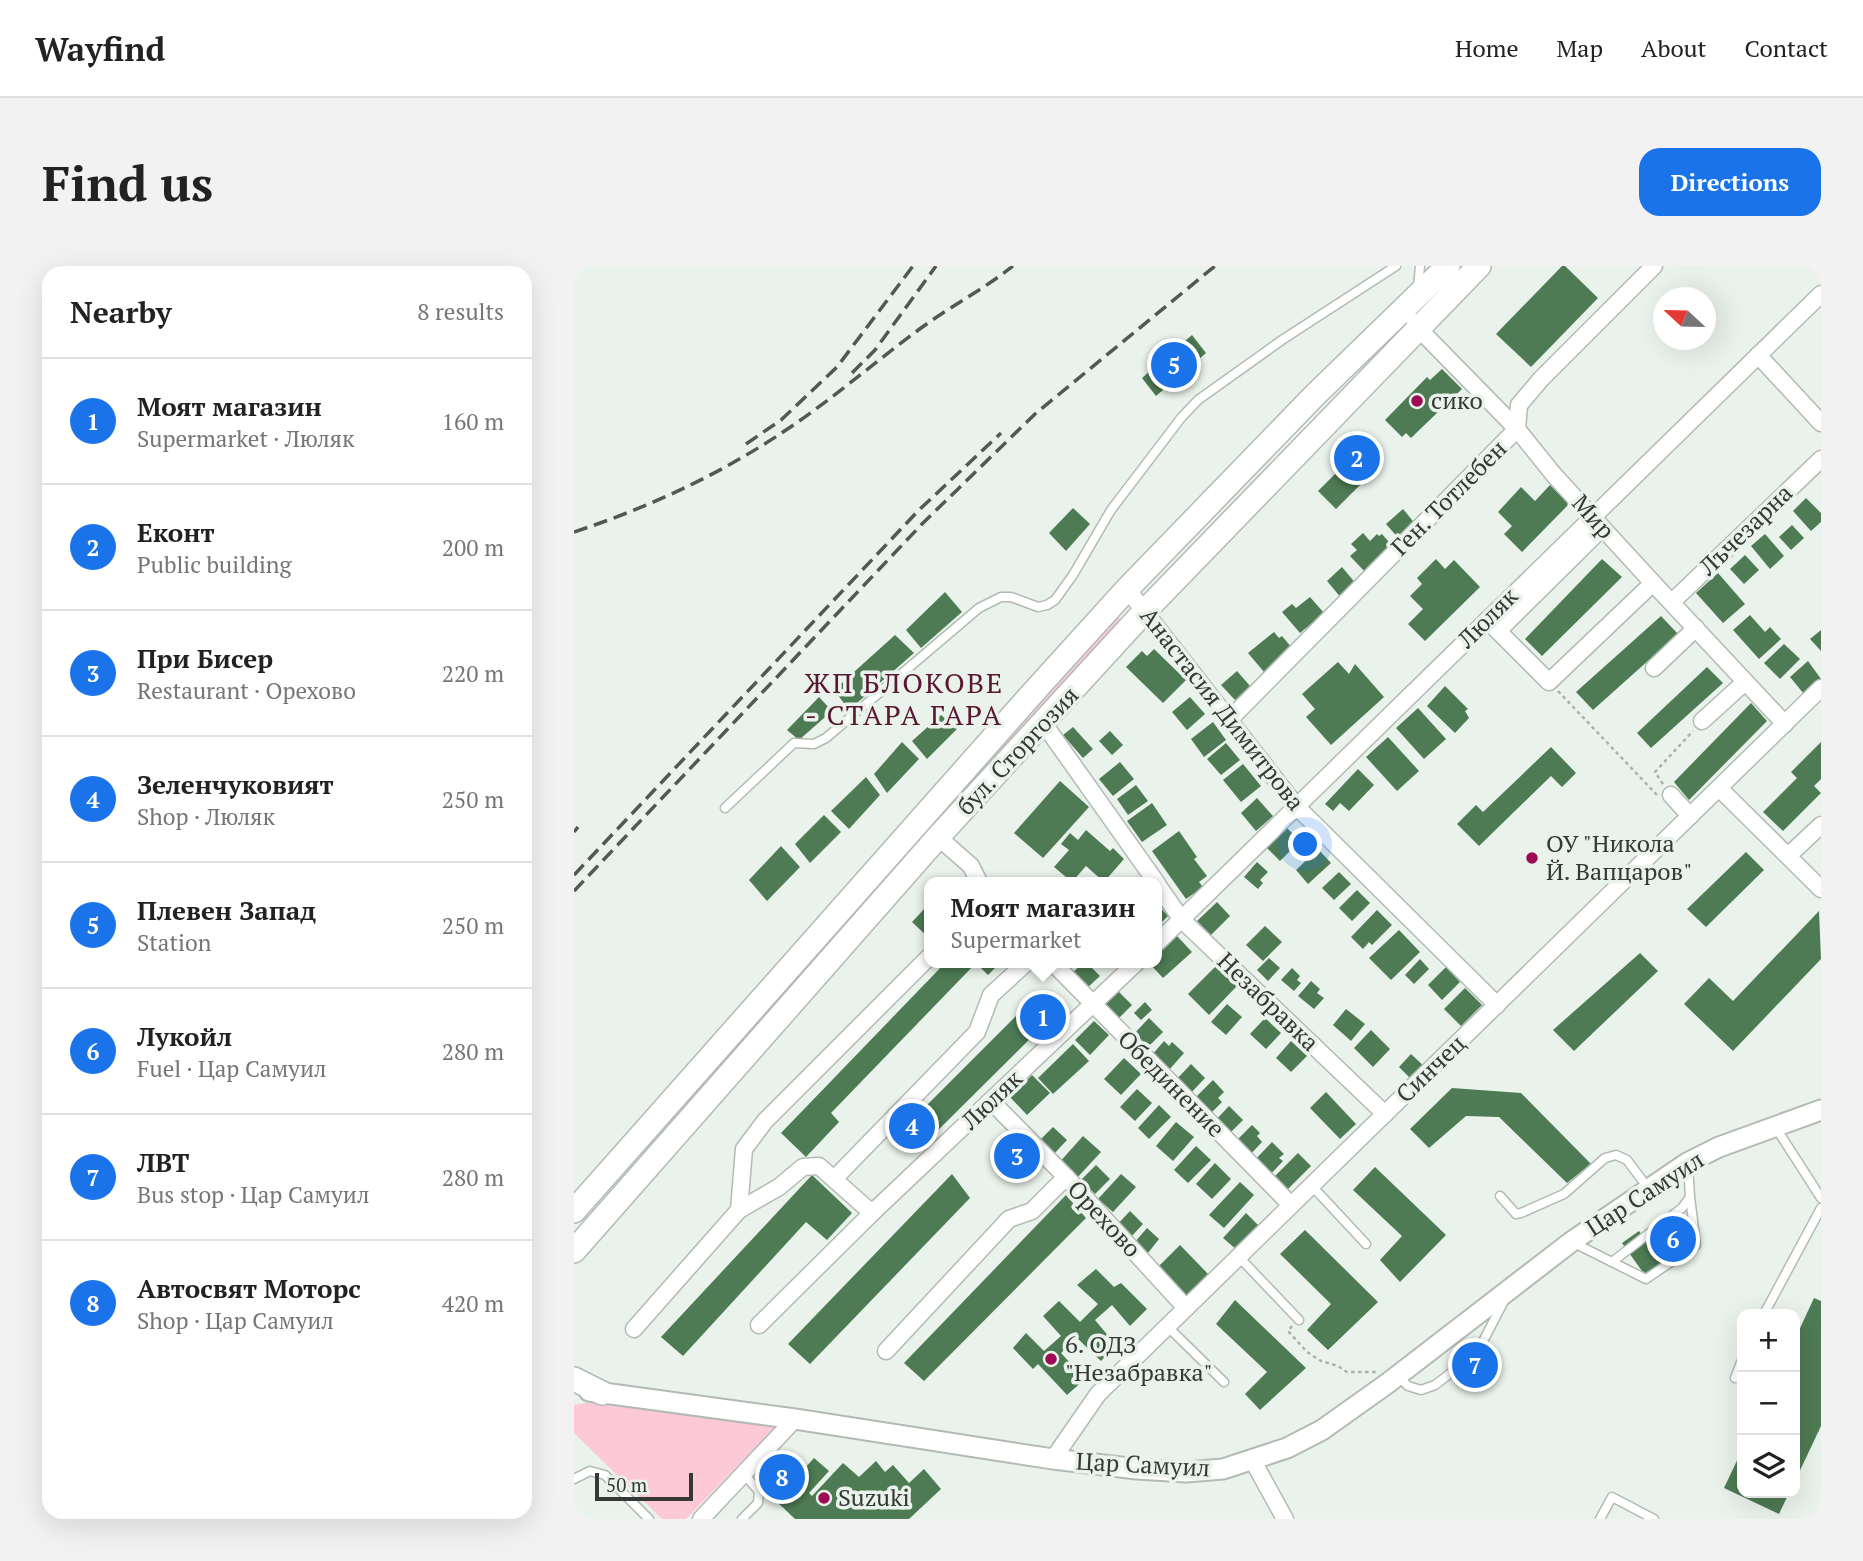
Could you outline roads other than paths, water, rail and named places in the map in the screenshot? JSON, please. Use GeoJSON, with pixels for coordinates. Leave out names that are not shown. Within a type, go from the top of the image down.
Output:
{"type":"FeatureCollection","features":[{"type":"Feature","properties":{"kind":"main road","name":"бул. Сторгозия"},"geometry":{"type":"LineString","coordinates":[[574,1211],[1127,589],[1314,396],[1448,266]]}},
{"type":"Feature","properties":{"kind":"main road","name":"бул. Сторгозия"},"geometry":{"type":"LineString","coordinates":[[575,1251],[938,837],[1144,612],[1479,266]]}},
{"type":"Feature","properties":{"kind":"main road"},"geometry":{"type":"LineString","coordinates":[[574,1379],[602,1393]]}},
{"type":"Feature","properties":{"kind":"main road"},"geometry":{"type":"LineString","coordinates":[[574,1399],[602,1393]]}},
{"type":"Feature","properties":{"kind":"street","name":"Ген. Тотлебен"},"geometry":{"type":"LineString","coordinates":[[1228,721],[1517,429],[1520,405],[1541,379],[1654,266]]}},
{"type":"Feature","properties":{"kind":"street","name":"Люляк"},"geometry":{"type":"LineString","coordinates":[[1162,938],[1297,807],[1492,626],[1593,516],[1821,294]]}},
{"type":"Feature","properties":{"kind":"street","name":"Мир"},"geometry":{"type":"LineString","coordinates":[[1412,302],[1418,328],[1517,429],[1653,583],[1785,724]]}},
{"type":"Feature","properties":{"kind":"street"},"geometry":{"type":"LineString","coordinates":[[1758,355],[1821,423]]}},
{"type":"Feature","properties":{"kind":"street","name":"Лъчезарна"},"geometry":{"type":"LineString","coordinates":[[1672,602],[1821,459]]}},
{"type":"Feature","properties":{"kind":"street"},"geometry":{"type":"LineString","coordinates":[[1594,536],[1492,626],[1549,682],[1653,583]]}},
{"type":"Feature","properties":{"kind":"street","name":"Анастасия Димитрова"},"geometry":{"type":"LineString","coordinates":[[1127,589],[1297,807],[1497,1004]]}},
{"type":"Feature","properties":{"kind":"street"},"geometry":{"type":"LineString","coordinates":[[1654,668],[1696,628]]}},
{"type":"Feature","properties":{"kind":"street"},"geometry":{"type":"LineString","coordinates":[[1702,721],[1745,681]]}},
{"type":"Feature","properties":{"kind":"street","name":"Синчец"},"geometry":{"type":"LineString","coordinates":[[1053,1459],[1098,1394],[1821,688]]}},
{"type":"Feature","properties":{"kind":"street","name":"Незабравка"},"geometry":{"type":"LineString","coordinates":[[1044,724],[1152,877]]}},
{"type":"Feature","properties":{"kind":"street"},"geometry":{"type":"LineString","coordinates":[[1719,788],[1821,889]]}},
{"type":"Feature","properties":{"kind":"street"},"geometry":{"type":"LineString","coordinates":[[1664,795],[1690,816]]}},
{"type":"Feature","properties":{"kind":"street"},"geometry":{"type":"LineString","coordinates":[[1788,856],[1821,825]]}},
{"type":"Feature","properties":{"kind":"street"},"geometry":{"type":"LineString","coordinates":[[938,837],[971,866],[976,877]]}},
{"type":"Feature","properties":{"kind":"street","name":"Незабравка"},"geometry":{"type":"LineString","coordinates":[[1162,892],[1182,920],[1385,1114]]}},
{"type":"Feature","properties":{"kind":"street"},"geometry":{"type":"LineString","coordinates":[[739,1210],[744,1149],[765,1121],[924,962]]}},
{"type":"Feature","properties":{"kind":"street"},"geometry":{"type":"LineString","coordinates":[[834,1180],[977,1032],[991,995],[1021,968]]}},
{"type":"Feature","properties":{"kind":"street","name":"Обединение"},"geometry":{"type":"LineString","coordinates":[[1058,968],[1291,1205]]}},
{"type":"Feature","properties":{"kind":"street","name":"Люляк"},"geometry":{"type":"LineString","coordinates":[[759,1325],[1131,968]]}},
{"type":"Feature","properties":{"kind":"street","name":"Орехово"},"geometry":{"type":"LineString","coordinates":[[991,1101],[1066,1177],[1186,1308]]}},
{"type":"Feature","properties":{"kind":"street","name":"Цар Самуил"},"geometry":{"type":"LineString","coordinates":[[574,1389],[795,1419],[1053,1459],[1186,1472],[1223,1469],[1287,1448],[1321,1430],[1393,1379],[1571,1242],[1687,1163],[1720,1147],[1821,1110]]}},
{"type":"Feature","properties":{"kind":"street"},"geometry":{"type":"LineString","coordinates":[[634,1329],[739,1210],[779,1188],[803,1167],[819,1166],[873,1213]]}},
{"type":"Feature","properties":{"kind":"street"},"geometry":{"type":"LineString","coordinates":[[886,1351],[1009,1219],[1032,1211],[1066,1177]]}},
{"type":"Feature","properties":{"kind":"street"},"geometry":{"type":"LineString","coordinates":[[701,1519],[795,1419]]}},
{"type":"Feature","properties":{"kind":"street"},"geometry":{"type":"LineString","coordinates":[[1253,1461],[1285,1519]]}},
{"type":"Feature","properties":{"kind":"lane"},"geometry":{"type":"LineString","coordinates":[[725,808],[794,743],[814,744],[826,738],[979,608],[1001,597],[1011,597],[1038,607],[1055,600],[1111,510],[1181,418],[1198,400],[1282,340],[1396,266]]}},
{"type":"Feature","properties":{"kind":"lane"},"geometry":{"type":"LineString","coordinates":[[1412,302],[1420,266]]}},
{"type":"Feature","properties":{"kind":"lane"},"geometry":{"type":"LineString","coordinates":[[1775,1126],[1821,1198]]}},
{"type":"Feature","properties":{"kind":"lane"},"geometry":{"type":"LineString","coordinates":[[1500,1196],[1516,1214],[1521,1213],[1564,1194],[1605,1158],[1616,1155],[1627,1160],[1648,1188]]}},
{"type":"Feature","properties":{"kind":"lane"},"geometry":{"type":"LineString","coordinates":[[1571,1242],[1646,1279],[1696,1245],[1687,1163]]}},
{"type":"Feature","properties":{"kind":"lane"},"geometry":{"type":"LineString","coordinates":[[1312,1186],[1366,1244]]}},
{"type":"Feature","properties":{"kind":"lane"},"geometry":{"type":"LineString","coordinates":[[1612,1262],[1682,1208],[1690,1197]]}},
{"type":"Feature","properties":{"kind":"lane"},"geometry":{"type":"LineString","coordinates":[[1767,1309],[1821,1208]]}},
{"type":"Feature","properties":{"kind":"lane"},"geometry":{"type":"LineString","coordinates":[[1239,1257],[1299,1320]]}},
{"type":"Feature","properties":{"kind":"lane"},"geometry":{"type":"LineString","coordinates":[[1393,1379],[1421,1390],[1435,1385],[1477,1353],[1509,1291]]}},
{"type":"Feature","properties":{"kind":"lane"},"geometry":{"type":"LineString","coordinates":[[1168,1326],[1224,1382]]}},
{"type":"Feature","properties":{"kind":"lane"},"geometry":{"type":"LineString","coordinates":[[1735,1378],[1737,1372]]}},
{"type":"Feature","properties":{"kind":"lane"},"geometry":{"type":"LineString","coordinates":[[574,1479],[590,1471],[605,1475],[649,1519]]}},
{"type":"Feature","properties":{"kind":"lane"},"geometry":{"type":"LineString","coordinates":[[742,1519],[758,1503],[759,1490],[743,1474]]}},
{"type":"Feature","properties":{"kind":"lane"},"geometry":{"type":"LineString","coordinates":[[1601,1519],[1612,1497],[1654,1519]]}},
{"type":"Feature","properties":{"kind":"railway"},"geometry":{"type":"LineString","coordinates":[[746,444],[781,420],[837,367],[913,266]]}},
{"type":"Feature","properties":{"kind":"railway"},"geometry":{"type":"LineString","coordinates":[[852,373],[875,350],[936,266]]}},
{"type":"Feature","properties":{"kind":"railway"},"geometry":{"type":"LineString","coordinates":[[574,532],[685,488],[738,460],[789,428],[921,328],[1013,266]]}},
{"type":"Feature","properties":{"kind":"railway"},"geometry":{"type":"LineString","coordinates":[[574,891],[923,523],[1035,414],[1215,266]]}},
{"type":"Feature","properties":{"kind":"railway"},"geometry":{"type":"LineString","coordinates":[[574,875],[919,510],[1001,433]]}},
{"type":"Feature","properties":{"kind":"railway"},"geometry":{"type":"LineString","coordinates":[[574,832],[578,827]]}},
{"type":"Feature","properties":{"kind":"place","name":"Плевен Запад"},"geometry":{"type":"Point","coordinates":[1174,365]}},
{"type":"Feature","properties":{"kind":"place","name":"сико"},"geometry":{"type":"Point","coordinates":[1417,401]}},
{"type":"Feature","properties":{"kind":"place","name":"Еконт"},"geometry":{"type":"Point","coordinates":[1357,458]}},
{"type":"Feature","properties":{"kind":"place","name":"ОУ \"Никола Й. Вапцаров\""},"geometry":{"type":"Point","coordinates":[1532,858]}},
{"type":"Feature","properties":{"kind":"place","name":"Моят магазин"},"geometry":{"type":"Point","coordinates":[1043,1017]}},
{"type":"Feature","properties":{"kind":"place","name":"Зеленчуковият"},"geometry":{"type":"Point","coordinates":[912,1126]}},
{"type":"Feature","properties":{"kind":"place","name":"При Бисер"},"geometry":{"type":"Point","coordinates":[1017,1156]}},
{"type":"Feature","properties":{"kind":"place","name":"Лукойл"},"geometry":{"type":"Point","coordinates":[1673,1239]}},
{"type":"Feature","properties":{"kind":"place","name":"6. ОДЗ \"Незабравка\""},"geometry":{"type":"Point","coordinates":[1051,1359]}},
{"type":"Feature","properties":{"kind":"place","name":"ЛВТ"},"geometry":{"type":"Point","coordinates":[1475,1365]}},
{"type":"Feature","properties":{"kind":"place","name":"Автосвят Моторс"},"geometry":{"type":"Point","coordinates":[782,1477]}},
{"type":"Feature","properties":{"kind":"place","name":"Suzuki"},"geometry":{"type":"Point","coordinates":[824,1498]}},
{"type":"Feature","properties":{"kind":"district","name":"ЖП БЛОКОВЕ - СТАРА ГАРА"},"geometry":{"type":"Point","coordinates":[904,699]}}]}
